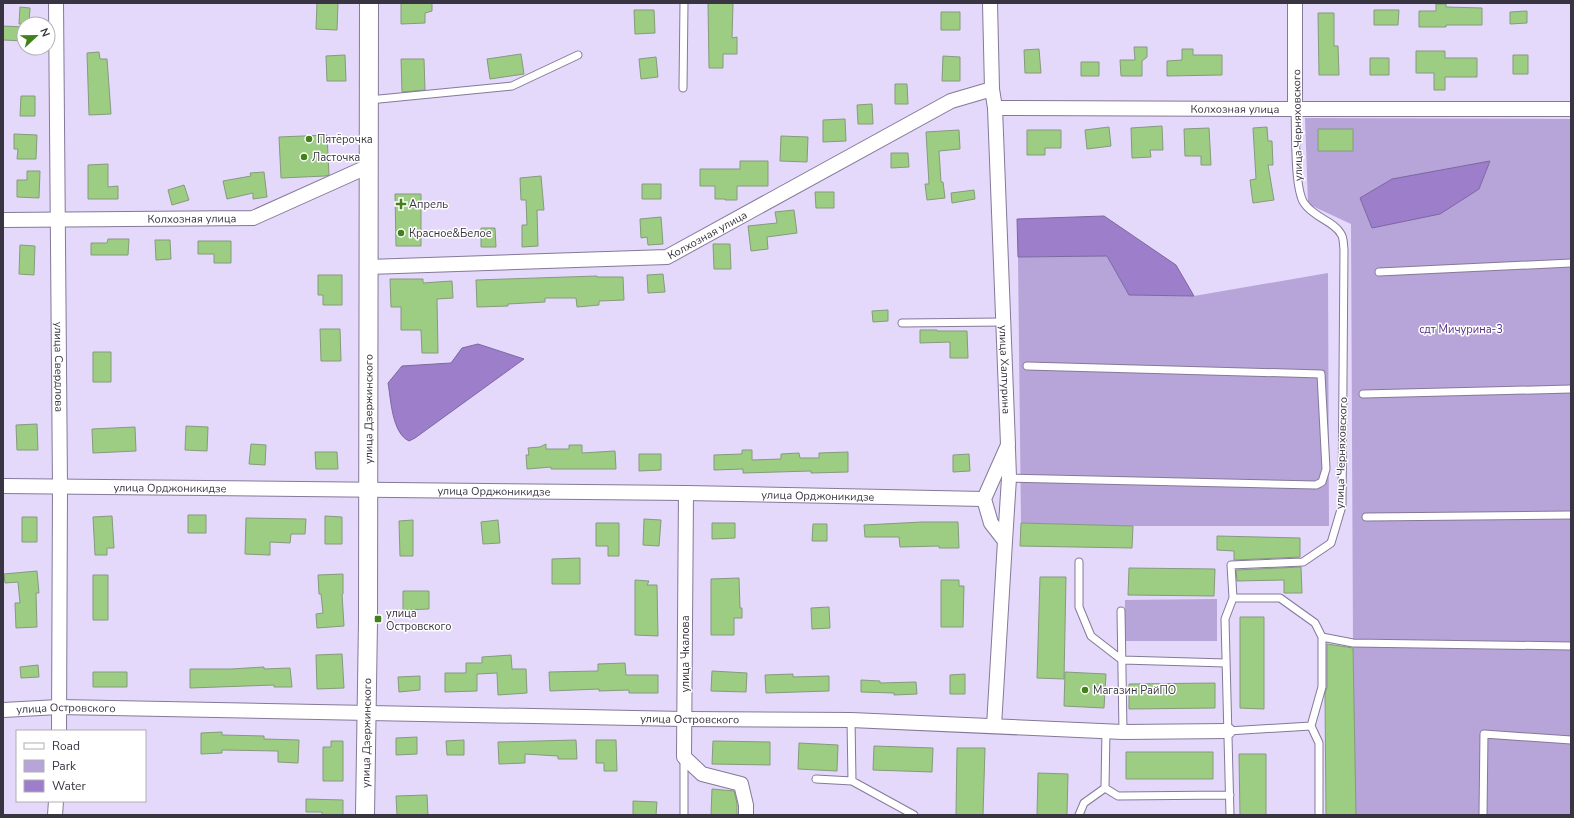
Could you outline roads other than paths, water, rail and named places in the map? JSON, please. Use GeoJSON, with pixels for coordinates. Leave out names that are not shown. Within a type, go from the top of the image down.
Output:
{"type":"FeatureCollection","features":[{"type":"Feature","properties":{"kind":"street","name":"улица Свердлова"},"geometry":{"type":"LineString","coordinates":[[56,3],[60,487],[58,730]]}},
{"type":"Feature","properties":{"kind":"street","name":"улица Дзержинского"},"geometry":{"type":"LineString","coordinates":[[365,815],[369,489],[369,3]]}},
{"type":"Feature","properties":{"kind":"street","name":"улица Халтурина"},"geometry":{"type":"LineString","coordinates":[[984,499],[1008,445],[995,108],[992,89],[990,3]]}},
{"type":"Feature","properties":{"kind":"street","name":"улица Черняховского"},"geometry":{"type":"LineString","coordinates":[[1295,3],[1296,110]]}},
{"type":"Feature","properties":{"kind":"street","name":"Колхозная улица"},"geometry":{"type":"LineString","coordinates":[[368,267],[667,257],[951,101],[992,89]]}},
{"type":"Feature","properties":{"kind":"street","name":"Колхозная улица"},"geometry":{"type":"LineString","coordinates":[[995,108],[1296,110],[1571,109]]}},
{"type":"Feature","properties":{"kind":"street","name":"Колхозная улица"},"geometry":{"type":"LineString","coordinates":[[3,220],[253,218],[369,166]]}},
{"type":"Feature","properties":{"kind":"street"},"geometry":{"type":"LineString","coordinates":[[994,726],[1009,478],[1008,445]]}},
{"type":"Feature","properties":{"kind":"street","name":"улица Орджоникидзе"},"geometry":{"type":"LineString","coordinates":[[3,486],[686,493],[984,499]]}},
{"type":"Feature","properties":{"kind":"street","name":"улица Чкалова"},"geometry":{"type":"LineString","coordinates":[[684,757],[686,493]]}},
{"type":"Feature","properties":{"kind":"street"},"geometry":{"type":"LineString","coordinates":[[984,499],[991,523],[1005,541]]}},
{"type":"Feature","properties":{"kind":"street","name":"улица Островского"},"geometry":{"type":"LineString","coordinates":[[3,710],[59,707],[366,714],[851,720],[1106,730],[1123,732],[1228,730]]}},
{"type":"Feature","properties":{"kind":"street"},"geometry":{"type":"LineString","coordinates":[[684,757],[702,774],[740,784],[746,805],[746,815]]}},
{"type":"Feature","properties":{"kind":"street"},"geometry":{"type":"LineString","coordinates":[[55,815],[56,802]]}},
{"type":"Feature","properties":{"kind":"lane"},"geometry":{"type":"LineString","coordinates":[[684,3],[684,88]]}},
{"type":"Feature","properties":{"kind":"lane"},"geometry":{"type":"LineString","coordinates":[[369,100],[512,86],[578,55]]}},
{"type":"Feature","properties":{"kind":"lane","name":"улица Черняховского"},"geometry":{"type":"LineString","coordinates":[[1233,598],[1231,565],[1302,562],[1331,543],[1342,506],[1344,249],[1342,235],[1336,227],[1313,214],[1304,202],[1298,186],[1296,110]]}},
{"type":"Feature","properties":{"kind":"lane"},"geometry":{"type":"LineString","coordinates":[[1379,272],[1571,263]]}},
{"type":"Feature","properties":{"kind":"lane"},"geometry":{"type":"LineString","coordinates":[[902,324],[1003,322]]}},
{"type":"Feature","properties":{"kind":"lane"},"geometry":{"type":"LineString","coordinates":[[1009,478],[1316,485],[1322,482],[1326,469],[1321,374],[1027,366]]}},
{"type":"Feature","properties":{"kind":"lane"},"geometry":{"type":"LineString","coordinates":[[1362,394],[1571,389]]}},
{"type":"Feature","properties":{"kind":"lane"},"geometry":{"type":"LineString","coordinates":[[1366,517],[1571,515]]}},
{"type":"Feature","properties":{"kind":"lane"},"geometry":{"type":"LineString","coordinates":[[1080,562],[1079,607],[1091,636],[1122,660],[1226,663]]}},
{"type":"Feature","properties":{"kind":"lane"},"geometry":{"type":"LineString","coordinates":[[1230,815],[1224,619],[1233,598],[1280,598],[1315,623],[1322,637],[1322,687],[1311,726],[1319,743],[1319,815]]}},
{"type":"Feature","properties":{"kind":"lane"},"geometry":{"type":"LineString","coordinates":[[1122,611],[1123,732]]}},
{"type":"Feature","properties":{"kind":"lane"},"geometry":{"type":"LineString","coordinates":[[1322,637],[1353,643],[1571,646]]}},
{"type":"Feature","properties":{"kind":"lane"},"geometry":{"type":"LineString","coordinates":[[851,720],[852,781]]}},
{"type":"Feature","properties":{"kind":"lane"},"geometry":{"type":"LineString","coordinates":[[1228,730],[1311,726]]}},
{"type":"Feature","properties":{"kind":"lane"},"geometry":{"type":"LineString","coordinates":[[1106,730],[1106,788]]}},
{"type":"Feature","properties":{"kind":"lane"},"geometry":{"type":"LineString","coordinates":[[1483,815],[1484,734],[1571,740]]}},
{"type":"Feature","properties":{"kind":"lane","name":"улица Чкалова"},"geometry":{"type":"LineString","coordinates":[[684,757],[684,815]]}},
{"type":"Feature","properties":{"kind":"lane"},"geometry":{"type":"LineString","coordinates":[[816,779],[852,781],[914,815]]}},
{"type":"Feature","properties":{"kind":"lane"},"geometry":{"type":"LineString","coordinates":[[1106,788],[1118,796],[1230,795]]}},
{"type":"Feature","properties":{"kind":"lane"},"geometry":{"type":"LineString","coordinates":[[1079,815],[1084,803],[1106,788]]}},
{"type":"Feature","properties":{"kind":"water"},"geometry":{"type":"Polygon","coordinates":[[[1490,161],[1479,189],[1440,214],[1372,228],[1360,198],[1392,179],[1490,161]]]}},
{"type":"Feature","properties":{"kind":"water"},"geometry":{"type":"Polygon","coordinates":[[[1104,216],[1176,265],[1194,296],[1129,295],[1107,256],[1018,257],[1017,219],[1104,216]]]}},
{"type":"Feature","properties":{"kind":"water"},"geometry":{"type":"Polygon","coordinates":[[[478,344],[524,359],[415,438],[409,441],[403,437],[393,415],[388,383],[402,366],[451,363],[462,348],[478,344]]]}},
{"type":"Feature","properties":{"kind":"place","name":"Пятёрочка"},"geometry":{"type":"Point","coordinates":[309,139]}},
{"type":"Feature","properties":{"kind":"place","name":"Ласточка"},"geometry":{"type":"Point","coordinates":[304,157]}},
{"type":"Feature","properties":{"kind":"place","name":"Апрель"},"geometry":{"type":"Point","coordinates":[401,204]}},
{"type":"Feature","properties":{"kind":"place","name":"Красное&Белое"},"geometry":{"type":"Point","coordinates":[401,233]}},
{"type":"Feature","properties":{"kind":"place","name":"улица Островского"},"geometry":{"type":"Point","coordinates":[378,619]}},
{"type":"Feature","properties":{"kind":"place","name":"Магазин РайПО"},"geometry":{"type":"Point","coordinates":[1085,690]}},
{"type":"Feature","properties":{"kind":"park label","name":"сдт Мичурина-3"},"geometry":{"type":"Point","coordinates":[1461,329]}}]}
